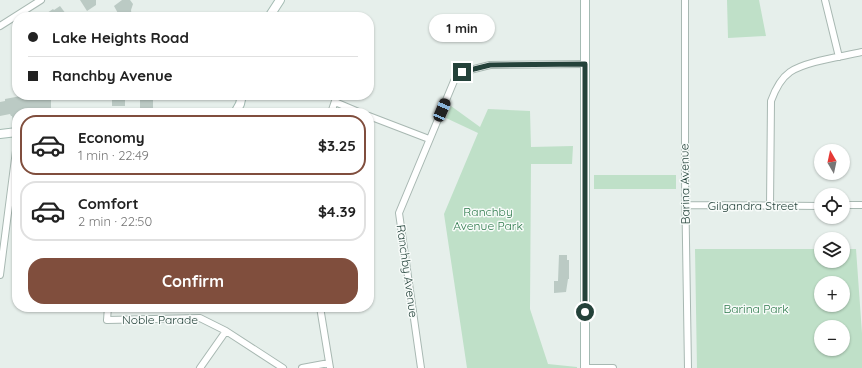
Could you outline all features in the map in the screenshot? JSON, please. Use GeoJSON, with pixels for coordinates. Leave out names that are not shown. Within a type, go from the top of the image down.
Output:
{"type":"FeatureCollection","features":[{"type":"Feature","properties":{"kind":"main road"},"geometry":{"type":"LineString","coordinates":[[272,12],[280,0]]}},
{"type":"Feature","properties":{"kind":"main road"},"geometry":{"type":"LineString","coordinates":[[585,0],[585,368]]}},
{"type":"Feature","properties":{"kind":"main road"},"geometry":{"type":"LineString","coordinates":[[0,134],[12,132]]}},
{"type":"Feature","properties":{"kind":"street"},"geometry":{"type":"LineString","coordinates":[[22,12],[41,0]]}},
{"type":"Feature","properties":{"kind":"street","name":"Barina Avenue"},"geometry":{"type":"LineString","coordinates":[[685,0],[688,368]]}},
{"type":"Feature","properties":{"kind":"street"},"geometry":{"type":"LineString","coordinates":[[825,0],[839,57]]}},
{"type":"Feature","properties":{"kind":"street"},"geometry":{"type":"LineString","coordinates":[[0,26],[12,18]]}},
{"type":"Feature","properties":{"kind":"street"},"geometry":{"type":"LineString","coordinates":[[770,206],[771,100],[777,86],[790,72],[809,64],[862,52]]}},
{"type":"Feature","properties":{"kind":"street","name":"Ranchby Avenue"},"geometry":{"type":"LineString","coordinates":[[421,368],[399,213],[454,80],[462,72],[490,65],[585,64]]}},
{"type":"Feature","properties":{"kind":"street"},"geometry":{"type":"LineString","coordinates":[[333,108],[335,102],[349,108]]}},
{"type":"Feature","properties":{"kind":"street"},"geometry":{"type":"LineString","coordinates":[[374,118],[429,139]]}},
{"type":"Feature","properties":{"kind":"street"},"geometry":{"type":"LineString","coordinates":[[0,275],[12,182]]}},
{"type":"Feature","properties":{"kind":"street","name":"Gilgandra Street"},"geometry":{"type":"LineString","coordinates":[[686,205],[814,206]]}},
{"type":"Feature","properties":{"kind":"street"},"geometry":{"type":"LineString","coordinates":[[850,205],[862,205]]}},
{"type":"Feature","properties":{"kind":"street","name":"Noble Parade"},"geometry":{"type":"LineString","coordinates":[[108,312],[108,320],[200,318],[226,331],[283,368]]}},
{"type":"Feature","properties":{"kind":"street"},"geometry":{"type":"LineString","coordinates":[[302,368],[330,366],[321,312]]}},
{"type":"Feature","properties":{"kind":"street"},"geometry":{"type":"LineString","coordinates":[[200,368],[226,331]]}},
{"type":"Feature","properties":{"kind":"street"},"geometry":{"type":"LineString","coordinates":[[585,368],[613,368]]}},
{"type":"Feature","properties":{"kind":"green space"},"geometry":{"type":"Polygon","coordinates":[[[727,0],[759,0],[766,36],[728,38],[727,0]]]}},
{"type":"Feature","properties":{"kind":"green space","name":"Ranchby Avenue Park"},"geometry":{"type":"Polygon","coordinates":[[[451,106],[480,127],[488,109],[530,111],[531,147],[573,146],[572,164],[531,164],[530,309],[548,364],[577,368],[467,368],[444,214],[478,133],[446,118],[451,106]]]}},
{"type":"Feature","properties":{"kind":"green space"},"geometry":{"type":"Polygon","coordinates":[[[594,175],[676,175],[676,189],[594,189],[594,175]]]}},
{"type":"Feature","properties":{"kind":"green space","name":"Barina Park"},"geometry":{"type":"Polygon","coordinates":[[[695,249],[814,249],[814,268],[850,268],[850,249],[856,249],[862,333],[862,368],[697,368],[695,249]]]}},
{"type":"Feature","properties":{"kind":"building"},"geometry":{"type":"Polygon","coordinates":[[[80,0],[96,0],[96,5],[87,11],[80,0]]]}},
{"type":"Feature","properties":{"kind":"building"},"geometry":{"type":"Polygon","coordinates":[[[122,0],[130,0],[133,4],[131,12],[117,12],[114,6],[122,0]]]}},
{"type":"Feature","properties":{"kind":"building"},"geometry":{"type":"Polygon","coordinates":[[[60,6],[64,12],[48,12],[53,9],[54,10],[60,6]]]}},
{"type":"Feature","properties":{"kind":"building"},"geometry":{"type":"Polygon","coordinates":[[[12,98],[12,100],[51,100],[51,108],[12,108],[12,116],[10,114],[0,116],[0,102],[5,101],[5,99],[12,98]]]}},
{"type":"Feature","properties":{"kind":"building"},"geometry":{"type":"Polygon","coordinates":[[[112,100],[125,100],[125,106],[112,106],[112,100]]]}},
{"type":"Feature","properties":{"kind":"building"},"geometry":{"type":"Polygon","coordinates":[[[140,100],[153,100],[153,108],[140,108],[140,100]]]}},
{"type":"Feature","properties":{"kind":"building"},"geometry":{"type":"Polygon","coordinates":[[[559,255],[567,255],[567,260],[569,260],[569,279],[566,292],[554,293],[554,281],[558,281],[559,255]]]}},
{"type":"Feature","properties":{"kind":"route"},"geometry":{"type":"LineString","coordinates":[[462,72],[490,65],[585,64],[585,312]]}}]}
